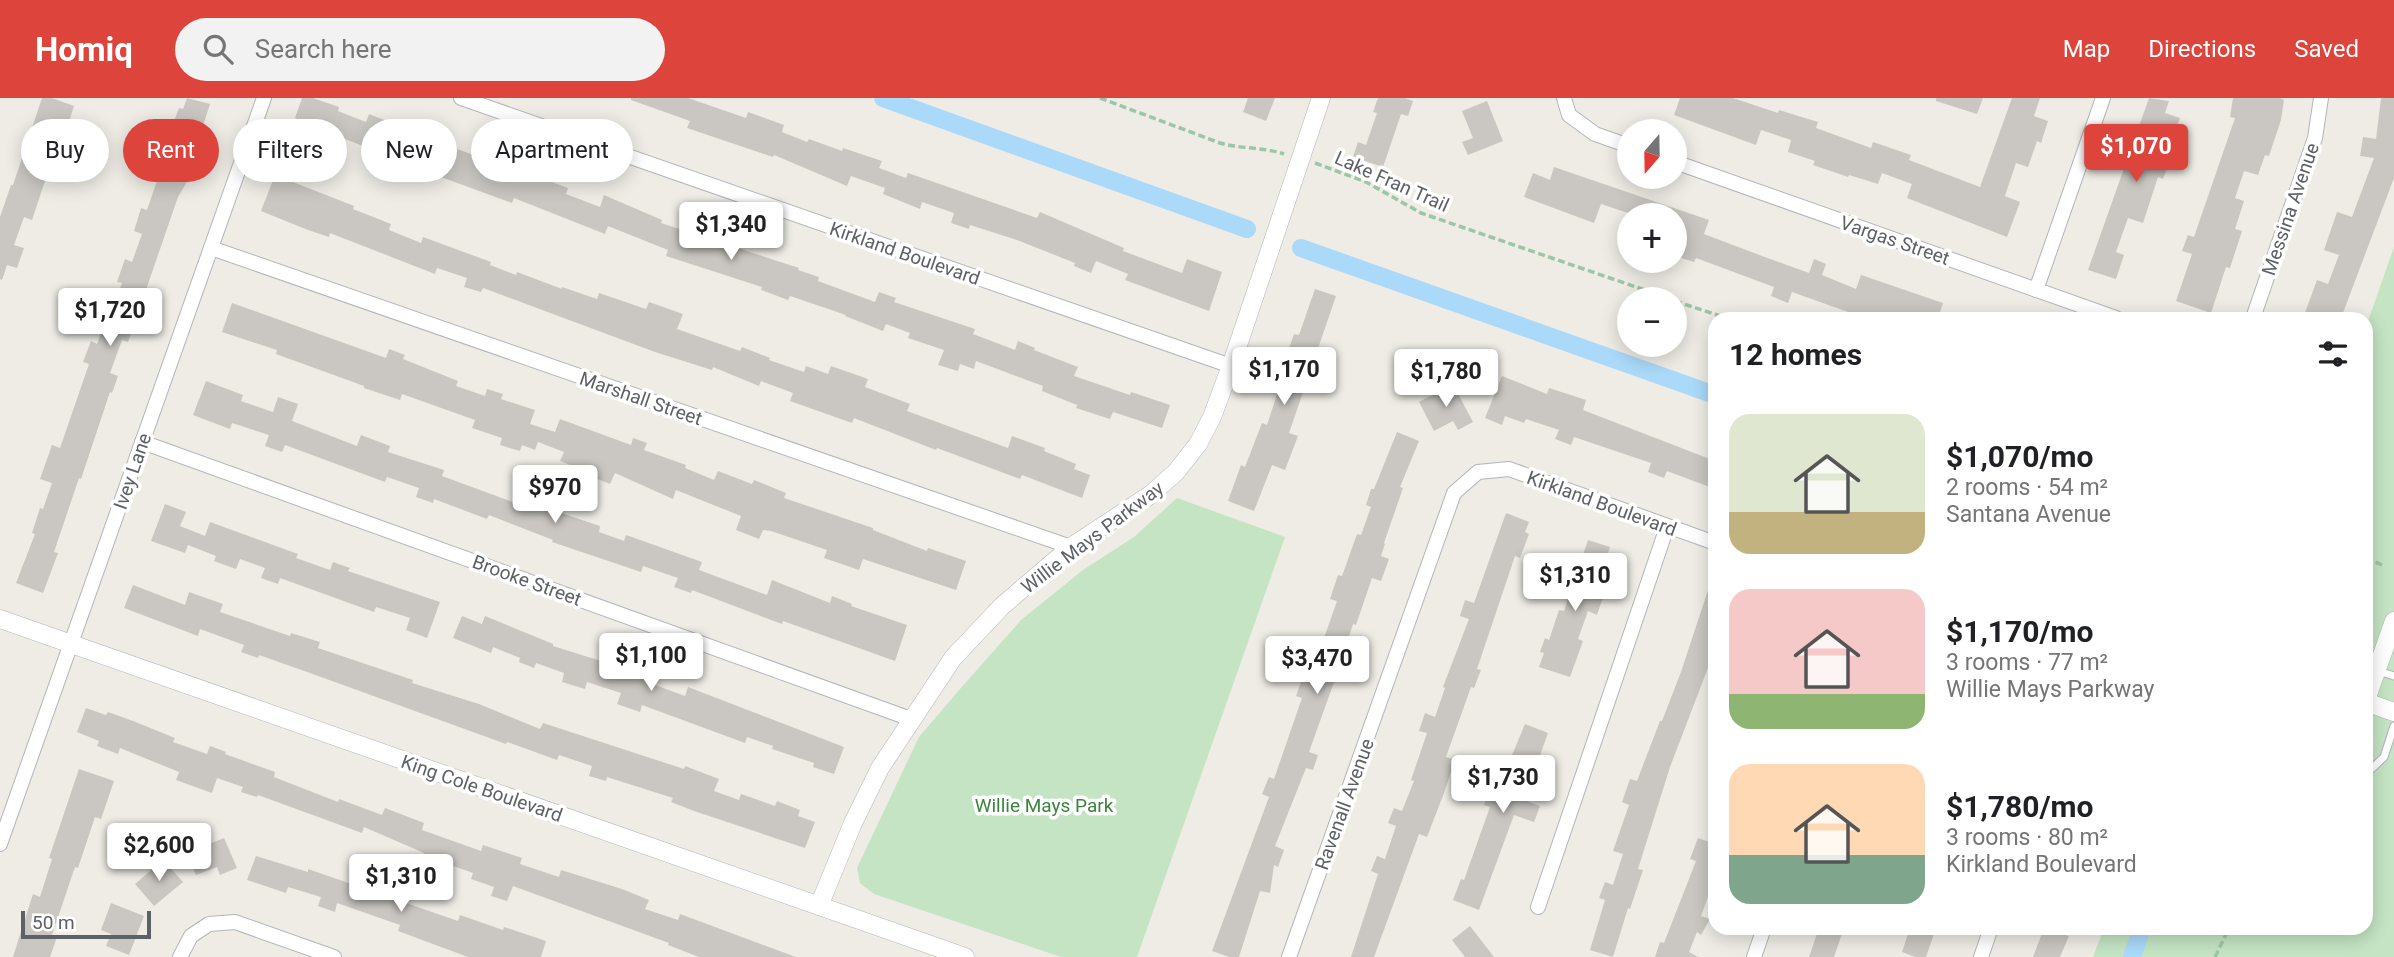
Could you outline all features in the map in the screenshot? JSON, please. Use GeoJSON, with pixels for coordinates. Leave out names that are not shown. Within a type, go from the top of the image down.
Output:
{"type":"FeatureCollection","features":[{"type":"Feature","properties":{"kind":"street","name":"Ivey Lane"},"geometry":{"type":"LineString","coordinates":[[0,844],[264,98]]}},
{"type":"Feature","properties":{"kind":"street","name":"Kirkland Boulevard"},"geometry":{"type":"LineString","coordinates":[[461,98],[1230,366]]}},
{"type":"Feature","properties":{"kind":"street","name":"Willie Mays Parkway"},"geometry":{"type":"LineString","coordinates":[[819,906],[853,823],[880,768],[953,658],[1002,606],[1071,547],[1150,495],[1176,472],[1198,444],[1212,417],[1321,98]]}},
{"type":"Feature","properties":{"kind":"street"},"geometry":{"type":"LineString","coordinates":[[1564,98],[1569,115],[1595,134],[1617,142]]}},
{"type":"Feature","properties":{"kind":"street"},"geometry":{"type":"LineString","coordinates":[[2036,290],[2102,98]]}},
{"type":"Feature","properties":{"kind":"street","name":"Messina Avenue"},"geometry":{"type":"LineString","coordinates":[[2255,312],[2315,138],[2322,98]]}},
{"type":"Feature","properties":{"kind":"street","name":"Vargas Street"},"geometry":{"type":"LineString","coordinates":[[1687,166],[2099,312]]}},
{"type":"Feature","properties":{"kind":"street","name":"Marshall Street"},"geometry":{"type":"LineString","coordinates":[[211,248],[1071,547]]}},
{"type":"Feature","properties":{"kind":"street","name":"Brooke Street"},"geometry":{"type":"LineString","coordinates":[[142,442],[911,719]]}},
{"type":"Feature","properties":{"kind":"street","name":"Kirkland Boulevard"},"geometry":{"type":"LineString","coordinates":[[1454,493],[1478,472],[1509,469],[1708,541]]}},
{"type":"Feature","properties":{"kind":"street","name":"Ravenall Avenue"},"geometry":{"type":"LineString","coordinates":[[1289,957],[1454,493]]}},
{"type":"Feature","properties":{"kind":"street"},"geometry":{"type":"LineString","coordinates":[[1538,907],[1667,527]]}},
{"type":"Feature","properties":{"kind":"street","name":"King Cole Boulevard"},"geometry":{"type":"LineString","coordinates":[[0,619],[965,957]]}},
{"type":"Feature","properties":{"kind":"street"},"geometry":{"type":"LineString","coordinates":[[2373,681],[2394,621]]}},
{"type":"Feature","properties":{"kind":"street"},"geometry":{"type":"LineString","coordinates":[[2373,704],[2394,712]]}},
{"type":"Feature","properties":{"kind":"street"},"geometry":{"type":"LineString","coordinates":[[180,957],[191,936],[209,924],[235,922],[334,957]]}},
{"type":"Feature","properties":{"kind":"street"},"geometry":{"type":"LineString","coordinates":[[1754,957],[1762,935]]}},
{"type":"Feature","properties":{"kind":"street"},"geometry":{"type":"LineString","coordinates":[[1981,957],[1989,935]]}},
{"type":"Feature","properties":{"kind":"lane"},"geometry":{"type":"LineString","coordinates":[[2377,670],[2394,676]]}},
{"type":"Feature","properties":{"kind":"lane"},"geometry":{"type":"LineString","coordinates":[[2373,767],[2384,757],[2394,726]]}},
{"type":"Feature","properties":{"kind":"path","name":"Lake Fran Trail"},"geometry":{"type":"LineString","coordinates":[[1100,98],[1220,143],[1267,149],[1347,174],[1421,213],[1635,287]]}},
{"type":"Feature","properties":{"kind":"path","name":"Lake Fran Trail"},"geometry":{"type":"LineString","coordinates":[[1687,305],[1708,312]]}},
{"type":"Feature","properties":{"kind":"path"},"geometry":{"type":"LineString","coordinates":[[2373,561],[2382,565]]}},
{"type":"Feature","properties":{"kind":"path"},"geometry":{"type":"LineString","coordinates":[[2215,957],[2226,935]]}},
{"type":"Feature","properties":{"kind":"green space"},"geometry":{"type":"Polygon","coordinates":[[[2394,247],[2394,957],[2093,957],[2101,935],[2373,935],[2371,312],[2394,247]]]}},
{"type":"Feature","properties":{"kind":"green space","name":"Willie Mays Park"},"geometry":{"type":"Polygon","coordinates":[[[1177,498],[1285,537],[1137,957],[1061,957],[874,894],[860,883],[857,868],[919,737],[1021,620],[1083,570],[1134,537],[1177,498]]]}},
{"type":"Feature","properties":{"kind":"building"},"geometry":{"type":"Polygon","coordinates":[[[42,98],[52,98],[74,106],[70,119],[35,119],[42,98]]]}},
{"type":"Feature","properties":{"kind":"building"},"geometry":{"type":"Polygon","coordinates":[[[187,98],[210,104],[205,119],[175,119],[179,108],[183,109],[187,98]]]}},
{"type":"Feature","properties":{"kind":"building"},"geometry":{"type":"Polygon","coordinates":[[[302,98],[313,98],[339,107],[338,111],[361,120],[361,145],[347,140],[347,119],[295,118],[302,98]]]}},
{"type":"Feature","properties":{"kind":"building"},"geometry":{"type":"Polygon","coordinates":[[[631,98],[688,98],[746,118],[748,112],[784,125],[782,132],[807,142],[809,139],[882,161],[879,168],[906,178],[908,173],[1037,218],[1040,212],[1124,248],[1123,251],[1182,273],[1187,259],[1222,272],[1209,311],[1125,280],[1128,274],[1096,261],[1091,273],[1074,266],[1075,263],[1017,240],[970,225],[969,229],[951,223],[954,213],[922,202],[920,209],[883,194],[885,188],[851,176],[847,186],[774,155],[773,157],[687,128],[690,121],[631,98]]]}},
{"type":"Feature","properties":{"kind":"building"},"geometry":{"type":"Polygon","coordinates":[[[1248,98],[1275,98],[1266,121],[1243,112],[1248,98]]]}},
{"type":"Feature","properties":{"kind":"building"},"geometry":{"type":"Polygon","coordinates":[[[1378,98],[1405,98],[1413,101],[1408,116],[1401,114],[1383,167],[1353,157],[1358,142],[1366,145],[1377,113],[1373,112],[1378,98]]]}},
{"type":"Feature","properties":{"kind":"building"},"geometry":{"type":"Polygon","coordinates":[[[1680,98],[1733,98],[1778,113],[1779,110],[1818,122],[1816,128],[1871,148],[1873,142],[1911,155],[1909,160],[1980,187],[2012,98],[2040,98],[2034,116],[2048,121],[2041,143],[2037,141],[2028,167],[2016,163],[2005,196],[2020,202],[2007,237],[1907,198],[1912,184],[1882,173],[1878,184],[1849,175],[1848,177],[1813,165],[1815,161],[1788,152],[1791,140],[1761,130],[1756,145],[1674,115],[1680,98]]]}},
{"type":"Feature","properties":{"kind":"building"},"geometry":{"type":"Polygon","coordinates":[[[1936,98],[1983,98],[1977,114],[1936,101],[1936,98]]]}},
{"type":"Feature","properties":{"kind":"building"},"geometry":{"type":"Polygon","coordinates":[[[2149,98],[2169,101],[2165,113],[2180,118],[2167,153],[2172,155],[2163,179],[2158,177],[2143,223],[2128,218],[2116,252],[2124,255],[2116,279],[2088,270],[2149,98]]]}},
{"type":"Feature","properties":{"kind":"building"},"geometry":{"type":"Polygon","coordinates":[[[2233,98],[2284,100],[2281,120],[2269,156],[2265,155],[2258,175],[2244,171],[2235,198],[2244,201],[2235,229],[2242,231],[2230,268],[2226,267],[2211,312],[2208,312],[2176,301],[2192,254],[2182,251],[2188,235],[2194,237],[2235,118],[2230,117],[2233,98]]]}},
{"type":"Feature","properties":{"kind":"building"},"geometry":{"type":"Polygon","coordinates":[[[2381,98],[2394,98],[2394,178],[2343,312],[2305,312],[2317,280],[2328,284],[2339,255],[2324,250],[2337,212],[2352,217],[2374,158],[2360,156],[2363,137],[2376,139],[2381,98]]]}},
{"type":"Feature","properties":{"kind":"building"},"geometry":{"type":"Polygon","coordinates":[[[1487,101],[1503,141],[1468,155],[1462,142],[1473,138],[1462,111],[1487,101]]]}},
{"type":"Feature","properties":{"kind":"building"},"geometry":{"type":"Polygon","coordinates":[[[369,114],[382,119],[367,119],[369,114]]]}},
{"type":"Feature","properties":{"kind":"building"},"geometry":{"type":"Polygon","coordinates":[[[457,149],[471,154],[471,182],[552,182],[568,188],[566,194],[600,207],[604,195],[662,220],[661,223],[799,268],[798,270],[819,277],[818,281],[875,302],[879,292],[896,298],[894,302],[975,329],[973,334],[1015,350],[1018,341],[1078,367],[1074,376],[1170,405],[1162,428],[1113,412],[1110,419],[1076,408],[1077,405],[1042,391],[1043,386],[976,361],[974,369],[960,364],[958,371],[938,365],[944,350],[908,338],[910,333],[886,324],[883,331],[790,296],[788,300],[761,290],[762,287],[666,256],[668,250],[608,226],[605,234],[514,198],[512,203],[455,182],[457,182],[457,149]]]}},
{"type":"Feature","properties":{"kind":"building"},"geometry":{"type":"Polygon","coordinates":[[[21,161],[21,182],[45,182],[32,220],[24,217],[14,245],[24,248],[17,268],[7,265],[2,280],[0,217],[21,161]]]}},
{"type":"Feature","properties":{"kind":"building"},"geometry":{"type":"Polygon","coordinates":[[[1554,167],[1659,203],[1617,203],[1617,209],[1601,204],[1594,223],[1524,197],[1533,173],[1550,180],[1554,167]]]}},
{"type":"Feature","properties":{"kind":"building"},"geometry":{"type":"Polygon","coordinates":[[[157,182],[187,182],[178,197],[128,342],[122,340],[110,373],[118,376],[112,393],[110,392],[81,479],[79,478],[54,552],[58,553],[43,593],[16,583],[35,534],[32,533],[40,508],[43,509],[52,483],[40,479],[52,445],[60,448],[89,364],[83,362],[91,341],[97,344],[109,312],[112,313],[122,283],[117,282],[125,259],[132,262],[142,234],[134,231],[141,208],[147,210],[157,182]]]}},
{"type":"Feature","properties":{"kind":"building"},"geometry":{"type":"Polygon","coordinates":[[[272,182],[293,182],[354,206],[353,209],[391,224],[389,230],[421,243],[423,237],[491,262],[490,265],[516,275],[517,272],[597,299],[599,293],[646,309],[649,302],[683,314],[677,329],[740,351],[742,347],[804,372],[806,366],[828,374],[831,366],[868,379],[865,387],[910,404],[907,411],[1008,448],[1012,436],[1045,448],[1044,451],[1076,464],[1074,469],[1090,475],[1082,498],[1022,475],[1020,479],[854,418],[852,423],[790,401],[793,393],[761,381],[759,386],[713,367],[712,370],[655,352],[483,288],[481,292],[464,287],[467,278],[437,268],[435,274],[330,233],[329,237],[261,211],[272,182]]]}},
{"type":"Feature","properties":{"kind":"building"},"geometry":{"type":"Polygon","coordinates":[[[1687,212],[1709,220],[1704,234],[1809,273],[1814,259],[1826,264],[1822,275],[1856,289],[1861,275],[1943,303],[1940,312],[1848,312],[1792,292],[1788,303],[1771,296],[1774,287],[1696,258],[1694,262],[1687,260],[1687,212]]]}},
{"type":"Feature","properties":{"kind":"building"},"geometry":{"type":"Polygon","coordinates":[[[1315,289],[1336,296],[1289,433],[1298,436],[1285,470],[1272,465],[1254,511],[1228,501],[1241,465],[1245,467],[1262,423],[1267,425],[1294,334],[1299,335],[1315,289]]]}},
{"type":"Feature","properties":{"kind":"building"},"geometry":{"type":"Polygon","coordinates":[[[232,303],[386,358],[389,349],[405,355],[403,359],[458,381],[456,386],[485,396],[487,389],[503,394],[501,399],[535,410],[530,424],[555,432],[560,419],[631,445],[633,438],[647,443],[644,450],[686,465],[685,468],[714,480],[718,471],[752,484],[754,480],[786,493],[784,498],[873,528],[927,551],[928,548],[966,561],[956,590],[863,559],[859,570],[824,558],[827,550],[771,531],[763,530],[759,539],[736,530],[741,516],[676,490],[673,499],[615,473],[610,484],[560,461],[564,452],[538,442],[535,450],[522,445],[520,451],[500,445],[502,438],[472,428],[475,420],[402,394],[400,400],[364,388],[276,354],[277,350],[222,332],[232,303]]]}},
{"type":"Feature","properties":{"kind":"building"},"geometry":{"type":"Polygon","coordinates":[[[1502,376],[1547,394],[1549,388],[1586,400],[1583,410],[1708,458],[1708,486],[1667,471],[1664,478],[1648,472],[1651,463],[1574,437],[1571,445],[1555,439],[1559,430],[1526,419],[1524,423],[1505,416],[1502,425],[1485,418],[1502,376]]]}},
{"type":"Feature","properties":{"kind":"building"},"geometry":{"type":"Polygon","coordinates":[[[206,381],[243,395],[241,401],[273,412],[278,397],[298,404],[292,421],[357,446],[361,435],[390,446],[388,452],[444,470],[442,476],[518,504],[521,496],[550,507],[549,509],[600,526],[599,532],[624,541],[626,535],[702,562],[699,570],[767,595],[772,580],[830,603],[832,596],[852,604],[851,606],[907,625],[895,661],[783,621],[782,624],[692,590],[691,593],[674,587],[678,578],[643,566],[641,572],[552,542],[553,540],[489,515],[487,519],[434,499],[433,503],[416,497],[419,488],[387,477],[385,482],[285,445],[282,452],[265,446],[269,435],[232,423],[230,429],[193,415],[206,381]]]}},
{"type":"Feature","properties":{"kind":"building"},"geometry":{"type":"Polygon","coordinates":[[[1453,384],[1473,422],[1458,430],[1453,421],[1434,431],[1419,402],[1453,384]]]}},
{"type":"Feature","properties":{"kind":"building"},"geometry":{"type":"Polygon","coordinates":[[[1397,432],[1419,441],[1400,487],[1403,488],[1384,543],[1381,556],[1389,559],[1381,581],[1372,578],[1356,625],[1353,624],[1343,655],[1351,658],[1346,674],[1338,671],[1309,752],[1318,755],[1313,770],[1306,768],[1275,846],[1284,850],[1278,867],[1274,865],[1270,893],[1260,891],[1239,957],[1229,957],[1212,951],[1269,797],[1262,794],[1269,777],[1274,779],[1302,698],[1296,696],[1302,679],[1309,681],[1337,601],[1330,599],[1338,575],[1342,576],[1357,534],[1361,535],[1371,507],[1366,505],[1371,489],[1374,489],[1397,432]]]}},
{"type":"Feature","properties":{"kind":"building"},"geometry":{"type":"Polygon","coordinates":[[[165,504],[186,512],[180,526],[205,536],[210,522],[298,554],[296,558],[330,570],[333,562],[350,568],[348,571],[440,602],[427,638],[406,630],[410,618],[376,607],[374,612],[280,578],[278,584],[261,578],[265,568],[240,559],[236,569],[214,561],[216,556],[188,545],[185,553],[151,541],[165,504]]]}},
{"type":"Feature","properties":{"kind":"building"},"geometry":{"type":"Polygon","coordinates":[[[1506,513],[1529,522],[1525,532],[1529,534],[1520,558],[1515,556],[1477,669],[1481,670],[1474,688],[1471,687],[1446,757],[1455,760],[1444,793],[1427,837],[1419,834],[1374,957],[1351,957],[1378,874],[1371,871],[1377,856],[1385,859],[1396,826],[1388,823],[1394,808],[1402,811],[1414,781],[1411,780],[1427,733],[1419,731],[1425,713],[1435,717],[1445,688],[1443,687],[1469,619],[1460,616],[1465,600],[1474,603],[1506,513]]]}},
{"type":"Feature","properties":{"kind":"building"},"geometry":{"type":"Polygon","coordinates":[[[1588,540],[1610,547],[1595,594],[1603,597],[1597,615],[1588,611],[1578,639],[1583,641],[1570,677],[1539,667],[1544,653],[1540,652],[1545,638],[1549,640],[1559,610],[1564,611],[1588,540]]]}},
{"type":"Feature","properties":{"kind":"building"},"geometry":{"type":"Polygon","coordinates":[[[133,585],[185,605],[189,592],[223,604],[220,612],[290,636],[291,633],[320,642],[318,648],[413,680],[412,683],[479,704],[540,729],[543,723],[684,769],[685,766],[719,779],[714,791],[739,800],[741,794],[775,806],[777,801],[800,810],[798,816],[815,822],[805,848],[694,811],[671,802],[673,798],[607,777],[606,781],[589,776],[592,766],[559,755],[557,760],[507,742],[506,744],[259,655],[258,658],[241,652],[244,645],[200,629],[198,636],[124,608],[133,585]]]}},
{"type":"Feature","properties":{"kind":"building"},"geometry":{"type":"Polygon","coordinates":[[[1708,590],[1708,668],[1670,767],[1638,869],[1643,870],[1613,957],[1590,950],[1605,900],[1599,898],[1605,882],[1613,885],[1623,854],[1613,851],[1629,805],[1622,802],[1630,779],[1637,781],[1681,672],[1708,590]]]}},
{"type":"Feature","properties":{"kind":"building"},"geometry":{"type":"Polygon","coordinates":[[[462,616],[482,624],[485,616],[553,646],[652,675],[650,683],[685,696],[688,687],[844,747],[834,774],[813,767],[814,763],[772,749],[773,746],[747,737],[745,743],[642,705],[640,712],[617,704],[621,693],[587,682],[585,689],[562,682],[564,673],[536,663],[534,668],[519,662],[520,658],[493,647],[491,653],[453,638],[462,616]]]}},
{"type":"Feature","properties":{"kind":"building"},"geometry":{"type":"Polygon","coordinates":[[[86,708],[133,721],[175,738],[173,742],[207,754],[210,746],[275,772],[274,777],[338,802],[339,799],[382,815],[385,808],[424,823],[422,830],[481,851],[483,845],[522,858],[520,864],[559,877],[561,870],[622,889],[649,900],[645,909],[678,920],[680,914],[796,957],[699,957],[668,945],[669,943],[513,886],[507,901],[491,896],[494,887],[471,879],[473,873],[423,855],[424,853],[364,827],[362,833],[258,795],[257,797],[241,792],[243,787],[217,778],[212,793],[176,780],[179,772],[120,748],[118,754],[97,746],[99,741],[77,732],[86,708]]]}},
{"type":"Feature","properties":{"kind":"building"},"geometry":{"type":"Polygon","coordinates":[[[1525,724],[1548,733],[1524,800],[1540,806],[1534,822],[1514,815],[1479,910],[1453,900],[1461,879],[1464,880],[1490,807],[1484,805],[1497,769],[1505,772],[1525,724]]]}},
{"type":"Feature","properties":{"kind":"building"},"geometry":{"type":"Polygon","coordinates":[[[79,769],[114,781],[101,819],[95,817],[78,868],[75,867],[52,935],[57,937],[50,957],[13,957],[33,894],[40,897],[52,859],[49,858],[79,769]]]}},
{"type":"Feature","properties":{"kind":"building"},"geometry":{"type":"Polygon","coordinates":[[[224,838],[237,868],[220,875],[217,867],[196,875],[187,853],[224,838]]]}},
{"type":"Feature","properties":{"kind":"building"},"geometry":{"type":"Polygon","coordinates":[[[1698,838],[1708,842],[1708,897],[1701,916],[1708,918],[1708,923],[1701,935],[1697,932],[1689,952],[1698,957],[1655,957],[1660,942],[1664,943],[1696,861],[1690,859],[1698,838]]]}},
{"type":"Feature","properties":{"kind":"building"},"geometry":{"type":"Polygon","coordinates":[[[256,856],[308,872],[308,869],[458,921],[460,915],[546,941],[541,957],[468,957],[398,931],[400,925],[337,903],[335,912],[318,906],[321,897],[288,887],[286,893],[247,880],[256,856]]]}},
{"type":"Feature","properties":{"kind":"building"},"geometry":{"type":"Polygon","coordinates":[[[163,860],[183,882],[154,906],[135,884],[163,860]]]}},
{"type":"Feature","properties":{"kind":"building"},"geometry":{"type":"Polygon","coordinates":[[[111,903],[144,916],[129,955],[106,946],[111,934],[101,930],[111,903]]]}},
{"type":"Feature","properties":{"kind":"building"},"geometry":{"type":"Polygon","coordinates":[[[1470,926],[1494,957],[1465,957],[1452,940],[1470,926]]]}},
{"type":"Feature","properties":{"kind":"building"},"geometry":{"type":"Polygon","coordinates":[[[1817,935],[1842,935],[1834,957],[1809,957],[1817,935]]]}},
{"type":"Feature","properties":{"kind":"building"},"geometry":{"type":"Polygon","coordinates":[[[1908,935],[1934,935],[1926,957],[1915,957],[1902,952],[1908,935]]]}},
{"type":"Feature","properties":{"kind":"building"},"geometry":{"type":"Polygon","coordinates":[[[2041,935],[2069,936],[2060,957],[2033,957],[2041,935]]]}},
{"type":"Feature","properties":{"kind":"waterway"},"geometry":{"type":"LineString","coordinates":[[883,98],[1247,229]]}},
{"type":"Feature","properties":{"kind":"waterway"},"geometry":{"type":"LineString","coordinates":[[1301,248],[1708,393]]}},
{"type":"Feature","properties":{"kind":"waterway"},"geometry":{"type":"LineString","coordinates":[[2132,957],[2140,935]]}}]}
